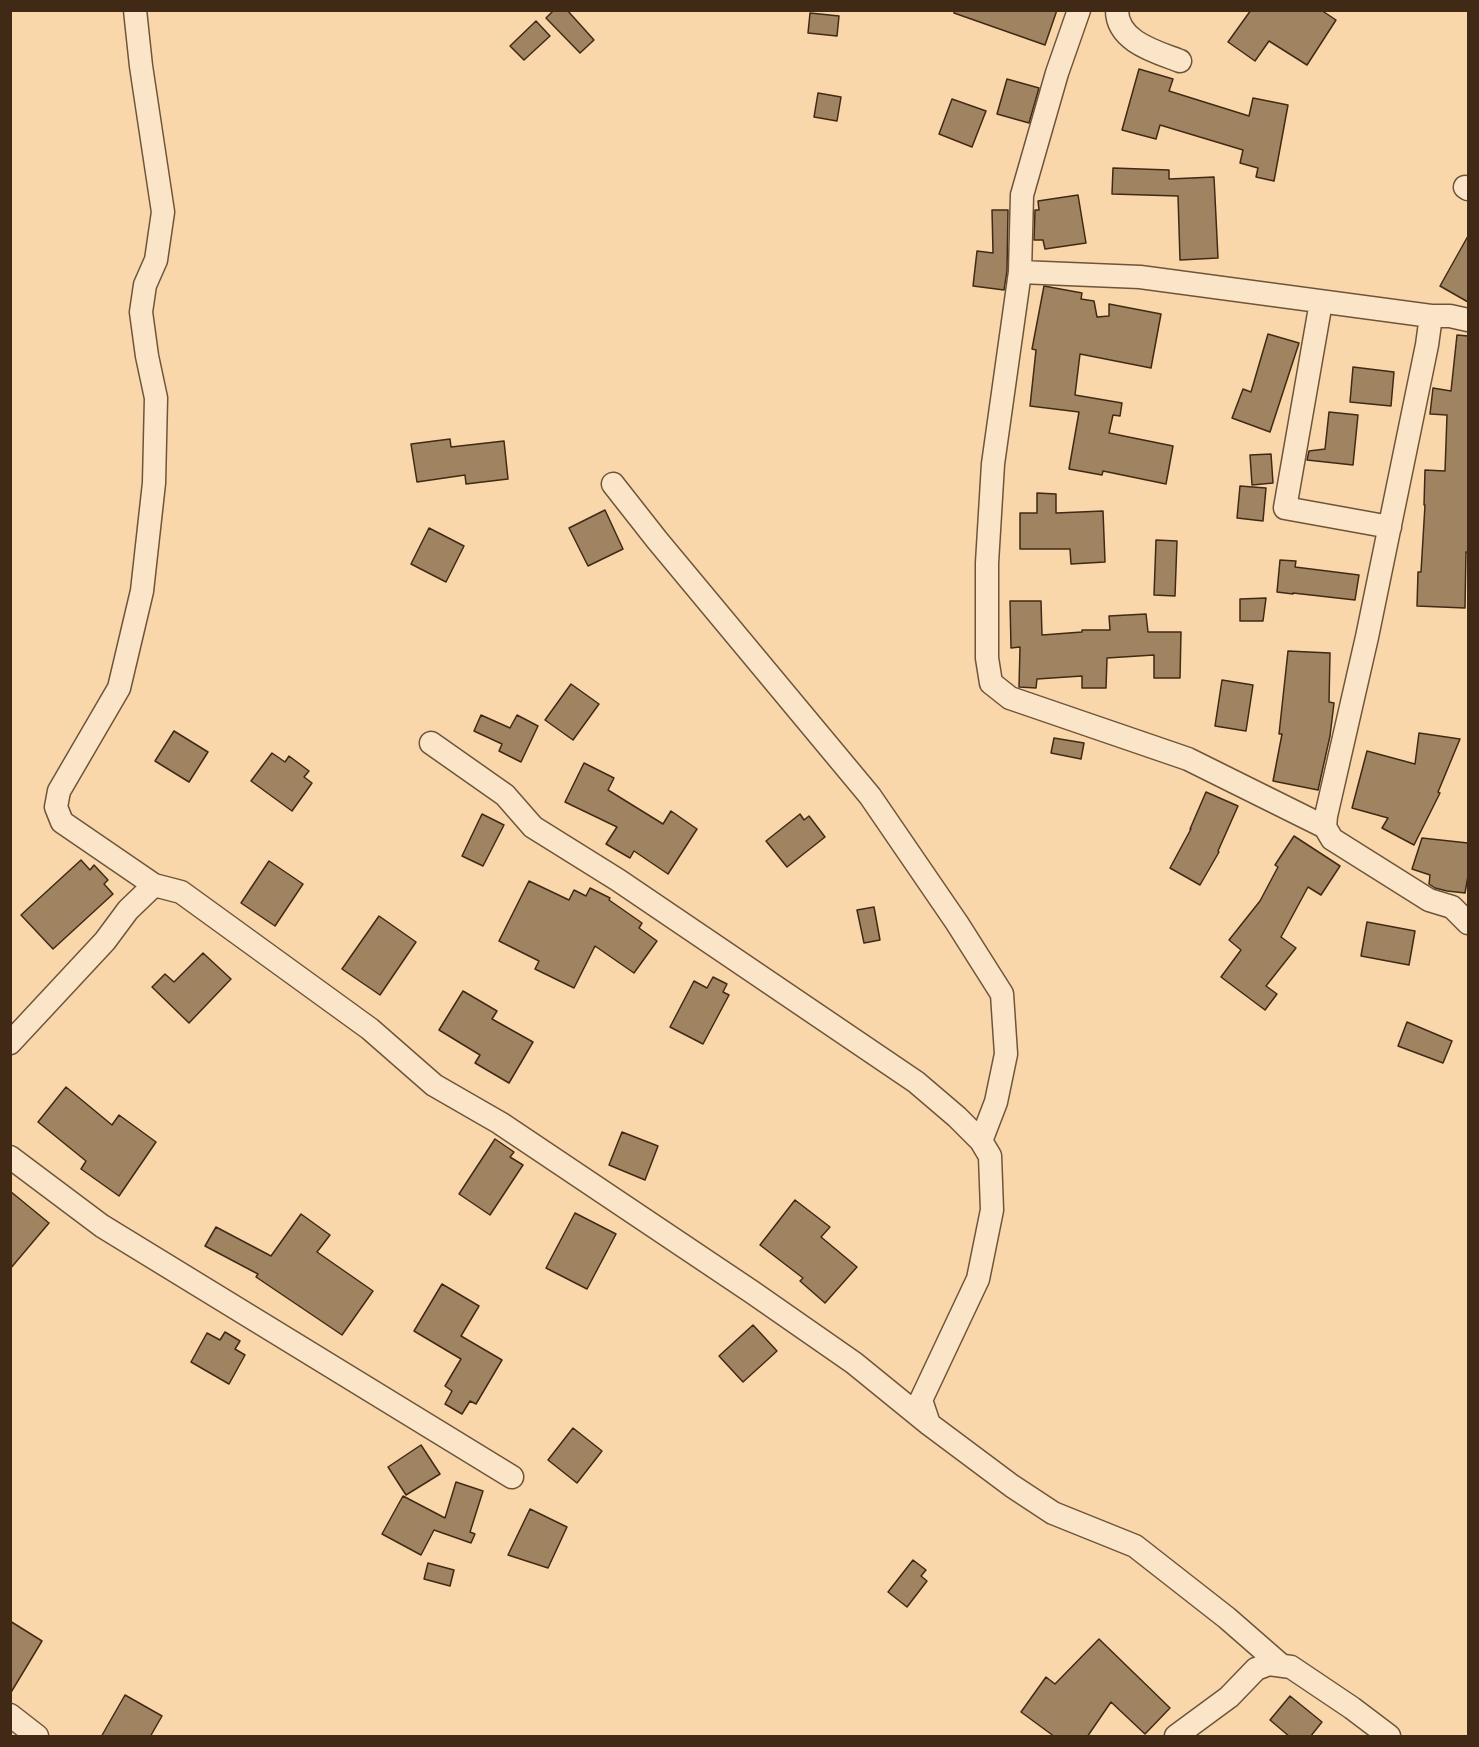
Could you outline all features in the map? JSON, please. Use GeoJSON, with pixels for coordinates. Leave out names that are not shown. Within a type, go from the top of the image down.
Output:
{"type":"FeatureCollection","features":[{"type":"Feature","properties":{"kind":"street"},"geometry":{"type":"LineString","coordinates":[[135,10],[163,212],[156,260],[145,285],[141,312],[156,398],[154,483],[142,591],[119,688],[59,791],[56,807],[62,822],[154,885],[181,892],[370,1029],[434,1085],[500,1124],[752,1292],[854,1363],[929,1424],[1012,1486],[1053,1513],[1134,1546],[1227,1618],[1282,1666]]}},
{"type":"Feature","properties":{"kind":"street"},"geometry":{"type":"LineString","coordinates":[[1078,10],[1057,73],[1022,195],[1020,272],[993,464],[987,563],[987,658],[991,682],[1010,698],[1188,759],[1325,827],[1332,839],[1429,900],[1460,903],[1468,922]]}},
{"type":"Feature","properties":{"kind":"street"},"geometry":{"type":"LineString","coordinates":[[1117,10],[1117,16],[1126,34],[1142,47],[1180,61]]}},
{"type":"Feature","properties":{"kind":"street"},"geometry":{"type":"LineString","coordinates":[[1020,272],[1140,277],[1468,320]]}},
{"type":"Feature","properties":{"kind":"street"},"geometry":{"type":"LineString","coordinates":[[1321,302],[1286,508],[1390,527]]}},
{"type":"Feature","properties":{"kind":"street"},"geometry":{"type":"LineString","coordinates":[[1325,827],[1390,527],[1431,316]]}},
{"type":"Feature","properties":{"kind":"street"},"geometry":{"type":"LineString","coordinates":[[613,484],[870,796],[957,923],[1002,994],[1006,1054],[996,1102],[981,1142]]}},
{"type":"Feature","properties":{"kind":"street"},"geometry":{"type":"LineString","coordinates":[[431,743],[505,795],[533,827],[618,880],[916,1082],[957,1117],[981,1142],[990,1156],[992,1210],[978,1279],[921,1400],[929,1424]]}},
{"type":"Feature","properties":{"kind":"street"},"geometry":{"type":"LineString","coordinates":[[10,1043],[105,941],[128,910],[154,885]]}},
{"type":"Feature","properties":{"kind":"street"},"geometry":{"type":"LineString","coordinates":[[10,1157],[102,1226],[512,1477]]}},
{"type":"Feature","properties":{"kind":"street"},"geometry":{"type":"LineString","coordinates":[[1176,1737],[1228,1697],[1256,1669],[1269,1664],[1291,1667],[1352,1708],[1389,1737]]}},
{"type":"Feature","properties":{"kind":"street"},"geometry":{"type":"LineString","coordinates":[[10,1715],[37,1737]]}},
{"type":"Feature","properties":{"kind":"building"},"geometry":{"type":"Polygon","coordinates":[[[554,10],[567,10],[594,40],[580,53],[546,18],[554,10]]]}},
{"type":"Feature","properties":{"kind":"building"},"geometry":{"type":"Polygon","coordinates":[[[954,10],[1057,10],[1045,45],[954,13],[954,10]]]}},
{"type":"Feature","properties":{"kind":"building"},"geometry":{"type":"Polygon","coordinates":[[[1251,10],[1321,10],[1336,20],[1307,65],[1269,41],[1255,61],[1228,42],[1251,10]]]}},
{"type":"Feature","properties":{"kind":"building"},"geometry":{"type":"Polygon","coordinates":[[[810,13],[839,16],[837,36],[808,33],[810,13]]]}},
{"type":"Feature","properties":{"kind":"building"},"geometry":{"type":"Polygon","coordinates":[[[536,21],[550,36],[524,60],[510,46],[536,21]]]}},
{"type":"Feature","properties":{"kind":"building"},"geometry":{"type":"Polygon","coordinates":[[[1139,69],[1173,79],[1169,91],[1249,116],[1253,98],[1288,105],[1274,181],[1256,177],[1258,168],[1240,163],[1243,150],[1160,125],[1156,139],[1122,130],[1139,69]]]}},
{"type":"Feature","properties":{"kind":"building"},"geometry":{"type":"Polygon","coordinates":[[[1007,79],[1039,88],[1029,123],[997,114],[1007,79]]]}},
{"type":"Feature","properties":{"kind":"building"},"geometry":{"type":"Polygon","coordinates":[[[818,93],[841,97],[837,121],[814,117],[818,93]]]}},
{"type":"Feature","properties":{"kind":"building"},"geometry":{"type":"Polygon","coordinates":[[[952,99],[986,111],[972,147],[939,134],[952,99]]]}},
{"type":"Feature","properties":{"kind":"building"},"geometry":{"type":"Polygon","coordinates":[[[1113,168],[1169,170],[1169,179],[1214,177],[1218,258],[1180,260],[1178,196],[1112,194],[1113,168]]]}},
{"type":"Feature","properties":{"kind":"building"},"geometry":{"type":"Polygon","coordinates":[[[1078,195],[1086,243],[1045,249],[1043,240],[1034,240],[1035,210],[1039,210],[1038,201],[1078,195]]]}},
{"type":"Feature","properties":{"kind":"building"},"geometry":{"type":"Polygon","coordinates":[[[992,210],[1008,210],[1007,271],[1004,290],[973,286],[977,251],[993,253],[992,210]]]}},
{"type":"Feature","properties":{"kind":"building"},"geometry":{"type":"Polygon","coordinates":[[[1468,236],[1468,302],[1440,286],[1468,236]]]}},
{"type":"Feature","properties":{"kind":"building"},"geometry":{"type":"Polygon","coordinates":[[[1044,286],[1082,293],[1081,299],[1094,301],[1097,317],[1109,316],[1109,304],[1161,314],[1151,368],[1080,354],[1075,395],[1122,403],[1120,416],[1113,415],[1109,433],[1173,446],[1166,484],[1103,471],[1102,475],[1069,469],[1079,412],[1030,406],[1036,350],[1032,349],[1044,286]]]}},
{"type":"Feature","properties":{"kind":"building"},"geometry":{"type":"Polygon","coordinates":[[[1268,334],[1299,343],[1270,432],[1232,418],[1243,389],[1251,392],[1268,334]]]}},
{"type":"Feature","properties":{"kind":"building"},"geometry":{"type":"Polygon","coordinates":[[[1457,335],[1468,336],[1468,552],[1466,552],[1465,608],[1417,606],[1425,505],[1425,470],[1445,471],[1447,415],[1430,414],[1433,388],[1451,391],[1457,335]]]}},
{"type":"Feature","properties":{"kind":"building"},"geometry":{"type":"Polygon","coordinates":[[[1353,367],[1394,372],[1391,406],[1350,402],[1353,367]]]}},
{"type":"Feature","properties":{"kind":"building"},"geometry":{"type":"Polygon","coordinates":[[[1329,412],[1358,415],[1353,465],[1307,460],[1309,451],[1325,449],[1329,412]]]}},
{"type":"Feature","properties":{"kind":"building"},"geometry":{"type":"Polygon","coordinates":[[[450,439],[451,447],[504,441],[508,479],[466,484],[465,475],[417,482],[411,444],[450,439]]]}},
{"type":"Feature","properties":{"kind":"building"},"geometry":{"type":"Polygon","coordinates":[[[1271,454],[1273,483],[1252,485],[1250,455],[1271,454]]]}},
{"type":"Feature","properties":{"kind":"building"},"geometry":{"type":"Polygon","coordinates":[[[1240,486],[1266,488],[1263,521],[1237,518],[1240,486]]]}},
{"type":"Feature","properties":{"kind":"building"},"geometry":{"type":"Polygon","coordinates":[[[1037,493],[1056,494],[1056,513],[1103,511],[1105,562],[1071,564],[1070,549],[1020,549],[1020,513],[1037,513],[1037,493]]]}},
{"type":"Feature","properties":{"kind":"building"},"geometry":{"type":"Polygon","coordinates":[[[605,510],[623,549],[588,566],[569,528],[605,510]]]}},
{"type":"Feature","properties":{"kind":"building"},"geometry":{"type":"Polygon","coordinates":[[[429,528],[464,546],[446,582],[411,564],[429,528]]]}},
{"type":"Feature","properties":{"kind":"building"},"geometry":{"type":"Polygon","coordinates":[[[1156,540],[1177,541],[1175,596],[1154,595],[1156,540]]]}},
{"type":"Feature","properties":{"kind":"building"},"geometry":{"type":"Polygon","coordinates":[[[1280,560],[1296,561],[1295,567],[1359,575],[1355,600],[1277,592],[1280,560]]]}},
{"type":"Feature","properties":{"kind":"building"},"geometry":{"type":"Polygon","coordinates":[[[1266,598],[1263,621],[1240,621],[1240,599],[1266,598]]]}},
{"type":"Feature","properties":{"kind":"building"},"geometry":{"type":"Polygon","coordinates":[[[1010,601],[1041,601],[1042,635],[1082,632],[1082,630],[1110,630],[1109,616],[1146,614],[1148,632],[1181,632],[1180,678],[1154,678],[1154,655],[1107,658],[1106,688],[1082,688],[1082,676],[1037,679],[1036,688],[1019,687],[1020,647],[1011,648],[1010,601]]]}},
{"type":"Feature","properties":{"kind":"building"},"geometry":{"type":"Polygon","coordinates":[[[1288,651],[1330,653],[1329,702],[1334,703],[1330,736],[1318,790],[1273,781],[1282,734],[1279,734],[1288,651]]]}},
{"type":"Feature","properties":{"kind":"building"},"geometry":{"type":"Polygon","coordinates":[[[1222,680],[1253,685],[1246,731],[1215,726],[1222,680]]]}},
{"type":"Feature","properties":{"kind":"building"},"geometry":{"type":"Polygon","coordinates":[[[571,684],[599,704],[573,740],[545,720],[571,684]]]}},
{"type":"Feature","properties":{"kind":"building"},"geometry":{"type":"Polygon","coordinates":[[[481,715],[510,728],[517,715],[538,726],[521,762],[499,751],[502,744],[474,731],[481,715]]]}},
{"type":"Feature","properties":{"kind":"building"},"geometry":{"type":"Polygon","coordinates":[[[174,731],[208,752],[189,782],[155,761],[174,731]]]}},
{"type":"Feature","properties":{"kind":"building"},"geometry":{"type":"Polygon","coordinates":[[[1419,733],[1460,739],[1438,792],[1440,793],[1414,845],[1382,828],[1388,818],[1352,808],[1367,751],[1415,764],[1419,733]]]}},
{"type":"Feature","properties":{"kind":"building"},"geometry":{"type":"Polygon","coordinates":[[[1054,738],[1084,743],[1081,759],[1051,753],[1054,738]]]}},
{"type":"Feature","properties":{"kind":"building"},"geometry":{"type":"Polygon","coordinates":[[[272,753],[285,762],[289,756],[309,771],[304,777],[312,783],[292,811],[251,781],[272,753]]]}},
{"type":"Feature","properties":{"kind":"building"},"geometry":{"type":"Polygon","coordinates":[[[584,763],[614,778],[608,790],[663,824],[671,811],[697,829],[668,874],[634,851],[630,858],[606,844],[617,827],[565,802],[584,763]]]}},
{"type":"Feature","properties":{"kind":"building"},"geometry":{"type":"Polygon","coordinates":[[[1206,792],[1238,806],[1219,852],[1200,885],[1170,868],[1191,829],[1206,792]]]}},
{"type":"Feature","properties":{"kind":"building"},"geometry":{"type":"Polygon","coordinates":[[[482,814],[504,825],[483,866],[462,856],[482,814]]]}},
{"type":"Feature","properties":{"kind":"building"},"geometry":{"type":"Polygon","coordinates":[[[800,814],[804,820],[809,816],[825,837],[787,867],[766,841],[800,814]]]}},
{"type":"Feature","properties":{"kind":"building"},"geometry":{"type":"Polygon","coordinates":[[[1294,836],[1340,866],[1321,895],[1308,887],[1281,937],[1296,948],[1266,986],[1277,994],[1265,1010],[1221,977],[1241,950],[1229,940],[1260,901],[1278,867],[1275,865],[1294,836]]]}},
{"type":"Feature","properties":{"kind":"building"},"geometry":{"type":"Polygon","coordinates":[[[1422,838],[1468,843],[1468,876],[1465,893],[1435,888],[1429,884],[1430,875],[1412,869],[1422,838]]]}},
{"type":"Feature","properties":{"kind":"building"},"geometry":{"type":"Polygon","coordinates":[[[81,860],[90,870],[94,865],[108,880],[104,884],[113,894],[53,949],[21,915],[81,860]]]}},
{"type":"Feature","properties":{"kind":"building"},"geometry":{"type":"Polygon","coordinates":[[[269,861],[303,884],[275,926],[241,903],[269,861]]]}},
{"type":"Feature","properties":{"kind":"building"},"geometry":{"type":"Polygon","coordinates":[[[529,881],[569,900],[574,890],[586,896],[590,888],[610,898],[609,900],[642,923],[639,928],[657,941],[634,973],[595,946],[574,988],[535,969],[539,961],[499,941],[529,881]]]}},
{"type":"Feature","properties":{"kind":"building"},"geometry":{"type":"Polygon","coordinates":[[[874,907],[880,940],[864,943],[857,910],[874,907]]]}},
{"type":"Feature","properties":{"kind":"building"},"geometry":{"type":"Polygon","coordinates":[[[379,916],[416,942],[380,995],[342,969],[379,916]]]}},
{"type":"Feature","properties":{"kind":"building"},"geometry":{"type":"Polygon","coordinates":[[[1367,922],[1415,931],[1409,965],[1361,956],[1367,922]]]}},
{"type":"Feature","properties":{"kind":"building"},"geometry":{"type":"Polygon","coordinates":[[[203,953],[231,979],[189,1023],[152,987],[165,974],[174,982],[203,953]]]}},
{"type":"Feature","properties":{"kind":"building"},"geometry":{"type":"Polygon","coordinates":[[[713,977],[727,984],[723,992],[729,995],[703,1044],[670,1027],[694,981],[707,988],[713,977]]]}},
{"type":"Feature","properties":{"kind":"building"},"geometry":{"type":"Polygon","coordinates":[[[463,991],[497,1011],[492,1019],[533,1042],[509,1083],[475,1063],[480,1055],[439,1030],[463,991]]]}},
{"type":"Feature","properties":{"kind":"building"},"geometry":{"type":"Polygon","coordinates":[[[1407,1022],[1452,1041],[1443,1063],[1398,1046],[1407,1022]]]}},
{"type":"Feature","properties":{"kind":"building"},"geometry":{"type":"Polygon","coordinates":[[[66,1087],[112,1125],[119,1115],[156,1142],[119,1196],[81,1169],[86,1161],[38,1122],[66,1087]]]}},
{"type":"Feature","properties":{"kind":"building"},"geometry":{"type":"Polygon","coordinates":[[[622,1132],[658,1146],[645,1180],[609,1165],[622,1132]]]}},
{"type":"Feature","properties":{"kind":"building"},"geometry":{"type":"Polygon","coordinates":[[[495,1139],[514,1152],[510,1157],[523,1165],[490,1215],[459,1194],[495,1139]]]}},
{"type":"Feature","properties":{"kind":"building"},"geometry":{"type":"Polygon","coordinates":[[[10,1191],[49,1223],[10,1269],[10,1191]]]}},
{"type":"Feature","properties":{"kind":"building"},"geometry":{"type":"Polygon","coordinates":[[[795,1200],[830,1227],[821,1237],[857,1267],[825,1303],[800,1281],[803,1278],[760,1245],[795,1200]]]}},
{"type":"Feature","properties":{"kind":"building"},"geometry":{"type":"Polygon","coordinates":[[[575,1213],[616,1234],[587,1289],[546,1268],[575,1213]]]}},
{"type":"Feature","properties":{"kind":"building"},"geometry":{"type":"Polygon","coordinates":[[[301,1214],[330,1235],[317,1252],[373,1291],[342,1335],[256,1277],[258,1274],[205,1246],[216,1227],[271,1256],[301,1214]]]}},
{"type":"Feature","properties":{"kind":"building"},"geometry":{"type":"Polygon","coordinates":[[[442,1284],[479,1306],[461,1336],[502,1360],[476,1404],[470,1401],[462,1414],[445,1404],[452,1391],[445,1386],[461,1359],[414,1331],[442,1284]]]}},
{"type":"Feature","properties":{"kind":"building"},"geometry":{"type":"Polygon","coordinates":[[[753,1325],[777,1351],[743,1382],[719,1356],[753,1325]]]}},
{"type":"Feature","properties":{"kind":"building"},"geometry":{"type":"Polygon","coordinates":[[[225,1332],[240,1341],[235,1349],[245,1355],[229,1384],[191,1362],[207,1333],[220,1340],[225,1332]]]}},
{"type":"Feature","properties":{"kind":"building"},"geometry":{"type":"Polygon","coordinates":[[[573,1428],[602,1451],[577,1483],[548,1460],[573,1428]]]}},
{"type":"Feature","properties":{"kind":"building"},"geometry":{"type":"Polygon","coordinates":[[[421,1445],[440,1474],[406,1495],[388,1467],[421,1445]]]}},
{"type":"Feature","properties":{"kind":"building"},"geometry":{"type":"Polygon","coordinates":[[[456,1482],[483,1491],[470,1532],[475,1534],[471,1543],[434,1530],[421,1555],[382,1534],[403,1496],[445,1518],[456,1482]]]}},
{"type":"Feature","properties":{"kind":"building"},"geometry":{"type":"Polygon","coordinates":[[[530,1509],[567,1527],[548,1568],[508,1555],[530,1509]]]}},
{"type":"Feature","properties":{"kind":"building"},"geometry":{"type":"Polygon","coordinates":[[[913,1560],[926,1570],[921,1576],[927,1581],[907,1607],[888,1592],[913,1560]]]}},
{"type":"Feature","properties":{"kind":"building"},"geometry":{"type":"Polygon","coordinates":[[[428,1563],[454,1570],[450,1586],[424,1579],[428,1563]]]}},
{"type":"Feature","properties":{"kind":"building"},"geometry":{"type":"Polygon","coordinates":[[[10,1621],[42,1641],[10,1694],[10,1621]]]}},
{"type":"Feature","properties":{"kind":"building"},"geometry":{"type":"Polygon","coordinates":[[[1099,1639],[1170,1708],[1145,1734],[1111,1702],[1087,1737],[1055,1737],[1021,1712],[1046,1677],[1055,1684],[1099,1639]]]}},
{"type":"Feature","properties":{"kind":"building"},"geometry":{"type":"Polygon","coordinates":[[[125,1695],[162,1716],[150,1737],[101,1737],[125,1695]]]}},
{"type":"Feature","properties":{"kind":"building"},"geometry":{"type":"Polygon","coordinates":[[[1290,1696],[1322,1722],[1310,1737],[1290,1737],[1270,1720],[1290,1696]]]}}]}
